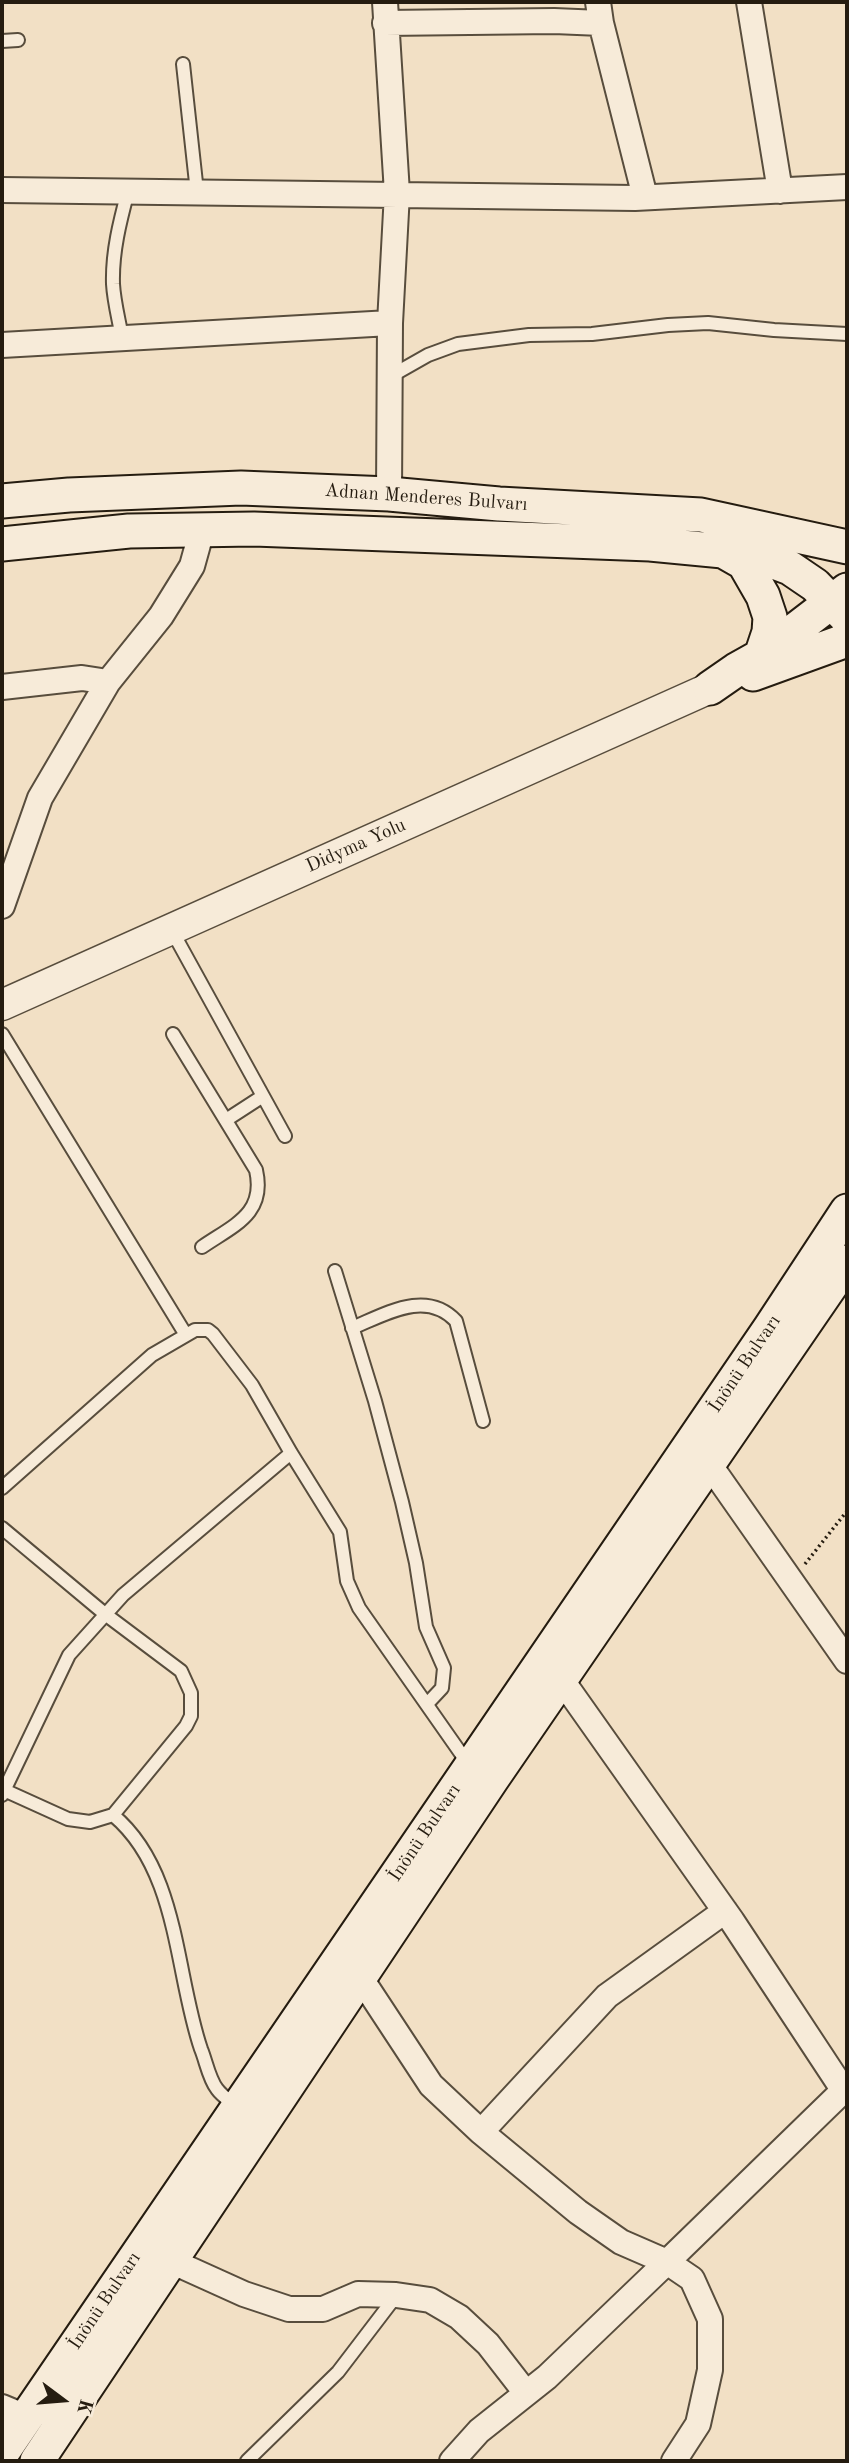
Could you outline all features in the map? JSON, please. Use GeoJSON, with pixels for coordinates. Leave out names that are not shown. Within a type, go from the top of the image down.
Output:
{"type":"FeatureCollection","features":[{"type":"Feature","properties":{"kind":"main road","name":"Adnan Menderes Bulvarı"},"geometry":{"type":"LineString","coordinates":[[2,501],[81,494],[241,488],[389,494],[701,515],[847,547]]}},
{"type":"Feature","properties":{"kind":"main road","name":"Adnan Menderes Bulvarı"},"geometry":{"type":"LineString","coordinates":[[2,544],[129,531],[268,529],[615,541],[761,557],[790,568],[842,603]]}},
{"type":"Feature","properties":{"kind":"main road"},"geometry":{"type":"LineString","coordinates":[[723,551],[744,563],[763,596],[770,617],[769,632],[761,656]]}},
{"type":"Feature","properties":{"kind":"main road"},"geometry":{"type":"LineString","coordinates":[[710,688],[842,603]]}},
{"type":"Feature","properties":{"kind":"main road"},"geometry":{"type":"LineString","coordinates":[[710,688],[847,640]]}},
{"type":"Feature","properties":{"kind":"main road","name":"İnönü Bulvarı"},"geometry":{"type":"LineString","coordinates":[[2,2453],[14,2412],[237,2108],[770,1328],[847,1211]]}},
{"type":"Feature","properties":{"kind":"main road","name":"İnönü Bulvarı"},"geometry":{"type":"LineString","coordinates":[[46,2448],[561,1679],[847,1262]]}},
{"type":"Feature","properties":{"kind":"main road"},"geometry":{"type":"LineString","coordinates":[[14,2412],[46,2448]]}},
{"type":"Feature","properties":{"kind":"street"},"geometry":{"type":"LineString","coordinates":[[749,2],[780,191]]}},
{"type":"Feature","properties":{"kind":"street"},"geometry":{"type":"LineString","coordinates":[[389,494],[390,323],[397,193],[385,12],[554,21],[599,12],[645,197]]}},
{"type":"Feature","properties":{"kind":"street"},"geometry":{"type":"LineString","coordinates":[[2,190],[645,197],[847,187]]}},
{"type":"Feature","properties":{"kind":"street"},"geometry":{"type":"LineString","coordinates":[[2,345],[390,323]]}},
{"type":"Feature","properties":{"kind":"street"},"geometry":{"type":"LineString","coordinates":[[2,906],[9,859],[40,798],[108,682],[161,616],[192,566],[202,530]]}},
{"type":"Feature","properties":{"kind":"street"},"geometry":{"type":"LineString","coordinates":[[2,687],[82,678],[108,682]]}},
{"type":"Feature","properties":{"kind":"street","name":"Didyma Yolu"},"geometry":{"type":"LineString","coordinates":[[2,1005],[710,688]]}},
{"type":"Feature","properties":{"kind":"street"},"geometry":{"type":"LineString","coordinates":[[709,1464],[847,1661]]}},
{"type":"Feature","properties":{"kind":"street"},"geometry":{"type":"LineString","coordinates":[[452,2461],[479,2431],[547,2377],[846,2091],[561,1679]]}},
{"type":"Feature","properties":{"kind":"street"},"geometry":{"type":"LineString","coordinates":[[481,2132],[607,1996],[724,1911]]}},
{"type":"Feature","properties":{"kind":"street"},"geometry":{"type":"LineString","coordinates":[[360,1977],[431,2085],[481,2132],[578,2212],[621,2242],[667,2262],[692,2278],[710,2319],[710,2370],[698,2424],[674,2461]]}},
{"type":"Feature","properties":{"kind":"street"},"geometry":{"type":"LineString","coordinates":[[171,2261],[244,2294],[289,2309],[324,2309],[358,2294],[396,2295],[430,2300],[459,2317],[488,2344],[526,2393]]}},
{"type":"Feature","properties":{"kind":"lane"},"geometry":{"type":"LineString","coordinates":[[2,41],[18,40]]}},
{"type":"Feature","properties":{"kind":"lane"},"geometry":{"type":"LineString","coordinates":[[183,64],[197,192]]}},
{"type":"Feature","properties":{"kind":"lane"},"geometry":{"type":"LineString","coordinates":[[122,338],[113,284],[117,235],[128,191]]}},
{"type":"Feature","properties":{"kind":"lane"},"geometry":{"type":"LineString","coordinates":[[391,376],[428,355],[458,344],[529,335],[592,334],[708,323],[847,334]]}},
{"type":"Feature","properties":{"kind":"lane"},"geometry":{"type":"LineString","coordinates":[[171,929],[285,1136]]}},
{"type":"Feature","properties":{"kind":"lane"},"geometry":{"type":"LineString","coordinates":[[2,1034],[186,1335]]}},
{"type":"Feature","properties":{"kind":"lane"},"geometry":{"type":"LineString","coordinates":[[173,1034],[256,1170],[258,1192],[247,1216],[202,1247]]}},
{"type":"Feature","properties":{"kind":"lane"},"geometry":{"type":"LineString","coordinates":[[226,1120],[263,1096]]}},
{"type":"Feature","properties":{"kind":"lane"},"geometry":{"type":"LineString","coordinates":[[335,1271],[375,1401],[401,1502],[416,1563],[426,1627],[444,1668],[442,1688],[427,1704]]}},
{"type":"Feature","properties":{"kind":"lane"},"geometry":{"type":"LineString","coordinates":[[352,1328],[410,1305],[430,1304],[449,1313],[456,1321],[483,1421]]}},
{"type":"Feature","properties":{"kind":"lane"},"geometry":{"type":"LineString","coordinates":[[2,1488],[152,1355],[195,1330],[202,1329],[214,1334],[253,1385],[340,1532],[347,1581],[359,1608],[471,1766]]}},
{"type":"Feature","properties":{"kind":"lane"},"geometry":{"type":"LineString","coordinates":[[2,1528],[105,1614],[181,1671],[187,1681],[192,1704],[187,1726],[113,1815],[90,1822],[68,1819],[3,1793],[69,1655],[105,1614],[123,1595],[291,1453]]}},
{"type":"Feature","properties":{"kind":"lane"},"geometry":{"type":"LineString","coordinates":[[113,1815],[129,1828],[149,1861],[171,1918],[192,2023],[215,2088],[237,2108]]}},
{"type":"Feature","properties":{"kind":"lane"},"geometry":{"type":"LineString","coordinates":[[247,2461],[338,2372],[396,2295]]}},
{"type":"Feature","properties":{"kind":"path"},"geometry":{"type":"LineString","coordinates":[[790,1581],[847,1511]]}}]}
